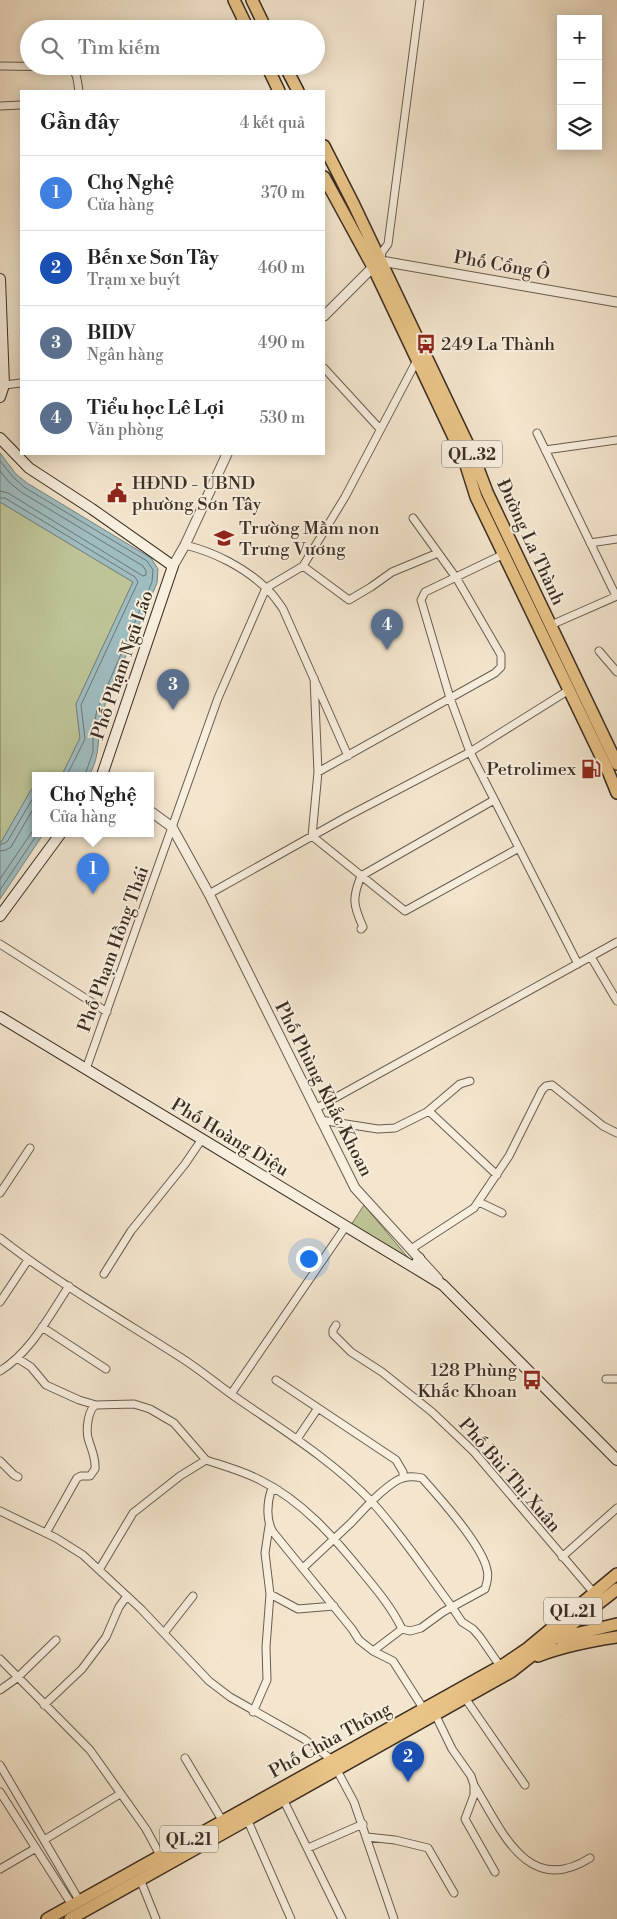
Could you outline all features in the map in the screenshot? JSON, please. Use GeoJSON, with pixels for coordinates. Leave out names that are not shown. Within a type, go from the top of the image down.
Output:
{"type":"FeatureCollection","features":[{"type":"Feature","properties":{"kind":"highway"},"geometry":{"type":"LineString","coordinates":[[234,0],[244,20]]}},
{"type":"Feature","properties":{"kind":"highway"},"geometry":{"type":"LineString","coordinates":[[252,0],[262,20]]}},
{"type":"Feature","properties":{"kind":"highway"},"geometry":{"type":"LineString","coordinates":[[271,75],[279,90]]}},
{"type":"Feature","properties":{"kind":"highway"},"geometry":{"type":"LineString","coordinates":[[290,75],[297,90]]}},
{"type":"Feature","properties":{"kind":"highway","name":"Đường La Thành"},"geometry":{"type":"LineString","coordinates":[[325,148],[377,264],[617,764]]}},
{"type":"Feature","properties":{"kind":"highway","name":"Đường La Thành"},"geometry":{"type":"LineString","coordinates":[[325,179],[377,264],[416,362],[464,459],[476,497],[617,793]]}},
{"type":"Feature","properties":{"kind":"highway","name":"Phố Chùa Thông"},"geometry":{"type":"LineString","coordinates":[[75,1912],[160,1854],[186,1847],[247,1819],[283,1799],[334,1764],[423,1708],[500,1666],[528,1648],[617,1574]]}},
{"type":"Feature","properties":{"kind":"highway","name":"Phố Chùa Thông"},"geometry":{"type":"LineString","coordinates":[[47,1919],[75,1912],[140,1879],[222,1820],[435,1714],[511,1672],[617,1589]]}},
{"type":"Feature","properties":{"kind":"highway"},"geometry":{"type":"LineString","coordinates":[[528,1648],[554,1639],[617,1624]]}},
{"type":"Feature","properties":{"kind":"highway"},"geometry":{"type":"LineString","coordinates":[[511,1672],[537,1657],[556,1649],[617,1637]]}},
{"type":"Feature","properties":{"kind":"main road"},"geometry":{"type":"LineString","coordinates":[[0,279],[4,385],[0,397]]}},
{"type":"Feature","properties":{"kind":"main road"},"geometry":{"type":"LineString","coordinates":[[0,438],[29,468],[92,509],[173,566]]}},
{"type":"Feature","properties":{"kind":"main road","name":"Phố Phạm Ngũ Lão"},"geometry":{"type":"LineString","coordinates":[[103,772],[173,566]]}},
{"type":"Feature","properties":{"kind":"main road"},"geometry":{"type":"LineString","coordinates":[[0,916],[58,837]]}},
{"type":"Feature","properties":{"kind":"main road","name":"Phố Hoàng Diệu"},"geometry":{"type":"LineString","coordinates":[[0,1017],[346,1226],[416,1262],[443,1285],[617,1460]]}},
{"type":"Feature","properties":{"kind":"street"},"geometry":{"type":"LineString","coordinates":[[325,312],[377,264],[388,244],[420,0]]}},
{"type":"Feature","properties":{"kind":"street"},"geometry":{"type":"LineString","coordinates":[[0,66],[20,66]]}},
{"type":"Feature","properties":{"kind":"street"},"geometry":{"type":"LineString","coordinates":[[76,75],[79,90]]}},
{"type":"Feature","properties":{"kind":"street"},"geometry":{"type":"LineString","coordinates":[[0,106],[20,105]]}},
{"type":"Feature","properties":{"kind":"street","name":"Phố Cổng Ô"},"geometry":{"type":"LineString","coordinates":[[377,264],[617,302]]}},
{"type":"Feature","properties":{"kind":"street"},"geometry":{"type":"LineString","coordinates":[[266,588],[303,566],[345,497],[416,362]]}},
{"type":"Feature","properties":{"kind":"street"},"geometry":{"type":"LineString","coordinates":[[325,369],[380,429]]}},
{"type":"Feature","properties":{"kind":"street"},"geometry":{"type":"LineString","coordinates":[[4,385],[20,383]]}},
{"type":"Feature","properties":{"kind":"street"},"geometry":{"type":"LineString","coordinates":[[537,433],[616,596],[551,625]]}},
{"type":"Feature","properties":{"kind":"street"},"geometry":{"type":"LineString","coordinates":[[545,450],[617,440]]}},
{"type":"Feature","properties":{"kind":"street"},"geometry":{"type":"LineString","coordinates":[[173,566],[226,455]]}},
{"type":"Feature","properties":{"kind":"street"},"geometry":{"type":"LineString","coordinates":[[318,772],[495,673],[501,667],[501,655],[455,577],[413,518]]}},
{"type":"Feature","properties":{"kind":"street"},"geometry":{"type":"LineString","coordinates":[[590,543],[617,539]]}},
{"type":"Feature","properties":{"kind":"street"},"geometry":{"type":"LineString","coordinates":[[184,545],[204,550],[227,560],[266,588],[283,609],[348,756]]}},
{"type":"Feature","properties":{"kind":"street"},"geometry":{"type":"LineString","coordinates":[[303,566],[349,600],[392,572],[438,553]]}},
{"type":"Feature","properties":{"kind":"street"},"geometry":{"type":"LineString","coordinates":[[504,554],[426,592],[421,600],[450,698],[470,752],[578,964]]}},
{"type":"Feature","properties":{"kind":"street","name":"Phố Phạm Hồng Thái"},"geometry":{"type":"LineString","coordinates":[[86,1069],[218,698],[266,588]]}},
{"type":"Feature","properties":{"kind":"street"},"geometry":{"type":"LineString","coordinates":[[599,652],[617,672]]}},
{"type":"Feature","properties":{"kind":"street"},"geometry":{"type":"LineString","coordinates":[[312,836],[318,772],[314,678]]}},
{"type":"Feature","properties":{"kind":"street"},"geometry":{"type":"LineString","coordinates":[[209,894],[312,836],[470,752],[569,690]]}},
{"type":"Feature","properties":{"kind":"street"},"geometry":{"type":"LineString","coordinates":[[361,929],[363,927],[354,904],[354,894],[361,876],[494,800]]}},
{"type":"Feature","properties":{"kind":"street","name":"Phố Phùng Khắc Khoan"},"geometry":{"type":"LineString","coordinates":[[154,814],[172,826],[209,894],[355,1188],[411,1249],[416,1262]]}},
{"type":"Feature","properties":{"kind":"street"},"geometry":{"type":"LineString","coordinates":[[312,836],[405,911],[519,848]]}},
{"type":"Feature","properties":{"kind":"street"},"geometry":{"type":"LineString","coordinates":[[315,1109],[617,942]]}},
{"type":"Feature","properties":{"kind":"street"},"geometry":{"type":"LineString","coordinates":[[0,944],[106,1012]]}},
{"type":"Feature","properties":{"kind":"street"},"geometry":{"type":"LineString","coordinates":[[591,956],[617,1001]]}},
{"type":"Feature","properties":{"kind":"street"},"geometry":{"type":"LineString","coordinates":[[320,1120],[378,1129],[395,1128],[426,1112],[460,1084],[470,1081]]}},
{"type":"Feature","properties":{"kind":"street"},"geometry":{"type":"LineString","coordinates":[[411,1249],[474,1208],[479,1202],[508,1156],[542,1090],[546,1086],[552,1085],[603,1126],[617,1133]]}},
{"type":"Feature","properties":{"kind":"street"},"geometry":{"type":"LineString","coordinates":[[426,1112],[431,1113],[497,1175]]}},
{"type":"Feature","properties":{"kind":"street"},"geometry":{"type":"LineString","coordinates":[[104,1274],[131,1231],[185,1164],[202,1139]]}},
{"type":"Feature","properties":{"kind":"street"},"geometry":{"type":"LineString","coordinates":[[0,1194],[30,1148]]}},
{"type":"Feature","properties":{"kind":"street"},"geometry":{"type":"LineString","coordinates":[[479,1202],[502,1214]]}},
{"type":"Feature","properties":{"kind":"street"},"geometry":{"type":"LineString","coordinates":[[230,1394],[346,1226]]}},
{"type":"Feature","properties":{"kind":"street"},"geometry":{"type":"LineString","coordinates":[[0,1238],[28,1260],[182,1358],[335,1468],[371,1502],[402,1538],[462,1622],[473,1629],[480,1637],[500,1666]]}},
{"type":"Feature","properties":{"kind":"street"},"geometry":{"type":"LineString","coordinates":[[0,1302],[28,1260]]}},
{"type":"Feature","properties":{"kind":"street"},"geometry":{"type":"LineString","coordinates":[[0,1371],[17,1358],[42,1327],[69,1286]]}},
{"type":"Feature","properties":{"kind":"street","name":"Phố Bùi Thị Xuân"},"geometry":{"type":"LineString","coordinates":[[336,1325],[333,1330],[335,1337],[351,1352],[382,1372],[432,1412],[474,1452],[594,1593]]}},
{"type":"Feature","properties":{"kind":"street"},"geometry":{"type":"LineString","coordinates":[[42,1327],[106,1369]]}},
{"type":"Feature","properties":{"kind":"street"},"geometry":{"type":"LineString","coordinates":[[17,1358],[31,1367],[46,1385],[78,1400],[96,1404],[134,1404],[163,1416],[174,1422],[206,1460],[236,1470],[278,1490],[321,1524],[334,1539],[375,1588],[402,1629],[410,1631],[421,1628],[443,1612],[486,1589],[488,1578],[487,1568],[480,1552],[449,1510],[422,1478],[418,1477],[398,1480],[371,1502],[334,1539],[303,1568]]}},
{"type":"Feature","properties":{"kind":"street"},"geometry":{"type":"LineString","coordinates":[[606,1379],[617,1380]]}},
{"type":"Feature","properties":{"kind":"street"},"geometry":{"type":"LineString","coordinates":[[276,1380],[396,1460],[403,1472],[403,1478]]}},
{"type":"Feature","properties":{"kind":"street"},"geometry":{"type":"LineString","coordinates":[[46,1533],[77,1478],[90,1476],[95,1469],[94,1456],[87,1437],[87,1430],[91,1410],[96,1404]]}},
{"type":"Feature","properties":{"kind":"street"},"geometry":{"type":"LineString","coordinates":[[297,1439],[318,1408]]}},
{"type":"Feature","properties":{"kind":"street"},"geometry":{"type":"LineString","coordinates":[[99,1570],[132,1513],[180,1476],[206,1460]]}},
{"type":"Feature","properties":{"kind":"street"},"geometry":{"type":"LineString","coordinates":[[0,1461],[18,1477]]}},
{"type":"Feature","properties":{"kind":"street"},"geometry":{"type":"LineString","coordinates":[[253,1712],[267,1680],[266,1647],[270,1594],[265,1553],[269,1526],[269,1497],[271,1491],[278,1490]]}},
{"type":"Feature","properties":{"kind":"street"},"geometry":{"type":"LineString","coordinates":[[562,1557],[617,1508]]}},
{"type":"Feature","properties":{"kind":"street"},"geometry":{"type":"LineString","coordinates":[[0,1511],[46,1533],[83,1555],[127,1596],[209,1681],[230,1698],[304,1739],[334,1764],[363,1824],[394,1919]]}},
{"type":"Feature","properties":{"kind":"street"},"geometry":{"type":"LineString","coordinates":[[269,1526],[359,1640],[373,1651],[392,1661],[423,1708]]}},
{"type":"Feature","properties":{"kind":"street"},"geometry":{"type":"LineString","coordinates":[[270,1594],[298,1609],[334,1606]]}},
{"type":"Feature","properties":{"kind":"street"},"geometry":{"type":"LineString","coordinates":[[44,1705],[82,1669],[106,1636],[119,1607],[127,1596]]}},
{"type":"Feature","properties":{"kind":"street"},"geometry":{"type":"LineString","coordinates":[[164,1633],[193,1596]]}},
{"type":"Feature","properties":{"kind":"street"},"geometry":{"type":"LineString","coordinates":[[373,1651],[402,1629]]}},
{"type":"Feature","properties":{"kind":"street"},"geometry":{"type":"LineString","coordinates":[[0,1690],[15,1679],[56,1640]]}},
{"type":"Feature","properties":{"kind":"street"},"geometry":{"type":"LineString","coordinates":[[0,1659],[15,1679]]}},
{"type":"Feature","properties":{"kind":"street"},"geometry":{"type":"LineString","coordinates":[[0,1664],[90,1750],[146,1829],[160,1854]]}},
{"type":"Feature","properties":{"kind":"street"},"geometry":{"type":"LineString","coordinates":[[465,1698],[524,1785]]}},
{"type":"Feature","properties":{"kind":"street"},"geometry":{"type":"LineString","coordinates":[[435,1714],[452,1748],[471,1776],[474,1785],[516,1852],[532,1865],[551,1870],[578,1866],[590,1858]]}},
{"type":"Feature","properties":{"kind":"street"},"geometry":{"type":"LineString","coordinates":[[186,1758],[222,1820]]}},
{"type":"Feature","properties":{"kind":"street"},"geometry":{"type":"LineString","coordinates":[[0,1765],[44,1840],[75,1912]]}},
{"type":"Feature","properties":{"kind":"street"},"geometry":{"type":"LineString","coordinates":[[474,1785],[474,1795],[465,1819],[495,1872]]}},
{"type":"Feature","properties":{"kind":"street"},"geometry":{"type":"LineString","coordinates":[[0,1792],[75,1912]]}},
{"type":"Feature","properties":{"kind":"street"},"geometry":{"type":"LineString","coordinates":[[44,1840],[120,1794]]}},
{"type":"Feature","properties":{"kind":"street"},"geometry":{"type":"LineString","coordinates":[[283,1799],[342,1919]]}},
{"type":"Feature","properties":{"kind":"street"},"geometry":{"type":"LineString","coordinates":[[247,1819],[291,1919]]}},
{"type":"Feature","properties":{"kind":"street"},"geometry":{"type":"LineString","coordinates":[[308,1848],[363,1824]]}},
{"type":"Feature","properties":{"kind":"street"},"geometry":{"type":"LineString","coordinates":[[367,1837],[395,1840],[428,1848],[454,1893]]}},
{"type":"Feature","properties":{"kind":"street"},"geometry":{"type":"LineString","coordinates":[[0,1869],[36,1848]]}},
{"type":"Feature","properties":{"kind":"street"},"geometry":{"type":"LineString","coordinates":[[140,1879],[156,1919]]}},
{"type":"Feature","properties":{"kind":"green space"},"geometry":{"type":"Polygon","coordinates":[[[0,502],[133,582],[76,704],[80,738],[63,772],[32,772],[32,790],[0,844],[0,502]]]}},
{"type":"Feature","properties":{"kind":"green space"},"geometry":{"type":"Polygon","coordinates":[[[364,1205],[410,1260],[351,1225],[364,1205]]]}},
{"type":"Feature","properties":{"kind":"water"},"geometry":{"type":"Polygon","coordinates":[[[0,453],[16,474],[27,483],[151,558],[158,569],[157,583],[102,712],[97,753],[91,772],[63,772],[80,738],[76,704],[133,582],[0,502],[0,453]]]}},
{"type":"Feature","properties":{"kind":"water"},"geometry":{"type":"Polygon","coordinates":[[[31,790],[32,837],[41,837],[0,899],[0,844],[31,790]]]}},
{"type":"Feature","properties":{"kind":"place","name":"249 La Thành"},"geometry":{"type":"Point","coordinates":[426,344]}},
{"type":"Feature","properties":{"kind":"place","name":"HĐND - UBND phường Sơn Tây"},"geometry":{"type":"Point","coordinates":[117,493]}},
{"type":"Feature","properties":{"kind":"place","name":"Trường Mầm non Trưng Vương"},"geometry":{"type":"Point","coordinates":[224,538]}},
{"type":"Feature","properties":{"kind":"place","name":"Tiểu học Lê Lợi"},"geometry":{"type":"Point","coordinates":[387,650]}},
{"type":"Feature","properties":{"kind":"place","name":"BIDV"},"geometry":{"type":"Point","coordinates":[173,710]}},
{"type":"Feature","properties":{"kind":"place","name":"Petrolimex"},"geometry":{"type":"Point","coordinates":[591,769]}},
{"type":"Feature","properties":{"kind":"place","name":"Chợ Nghệ"},"geometry":{"type":"Point","coordinates":[93,894]}},
{"type":"Feature","properties":{"kind":"place","name":"128 Phùng Khắc Khoan"},"geometry":{"type":"Point","coordinates":[532,1380]}},
{"type":"Feature","properties":{"kind":"place","name":"Bến xe Sơn Tây"},"geometry":{"type":"Point","coordinates":[408,1782]}}]}
